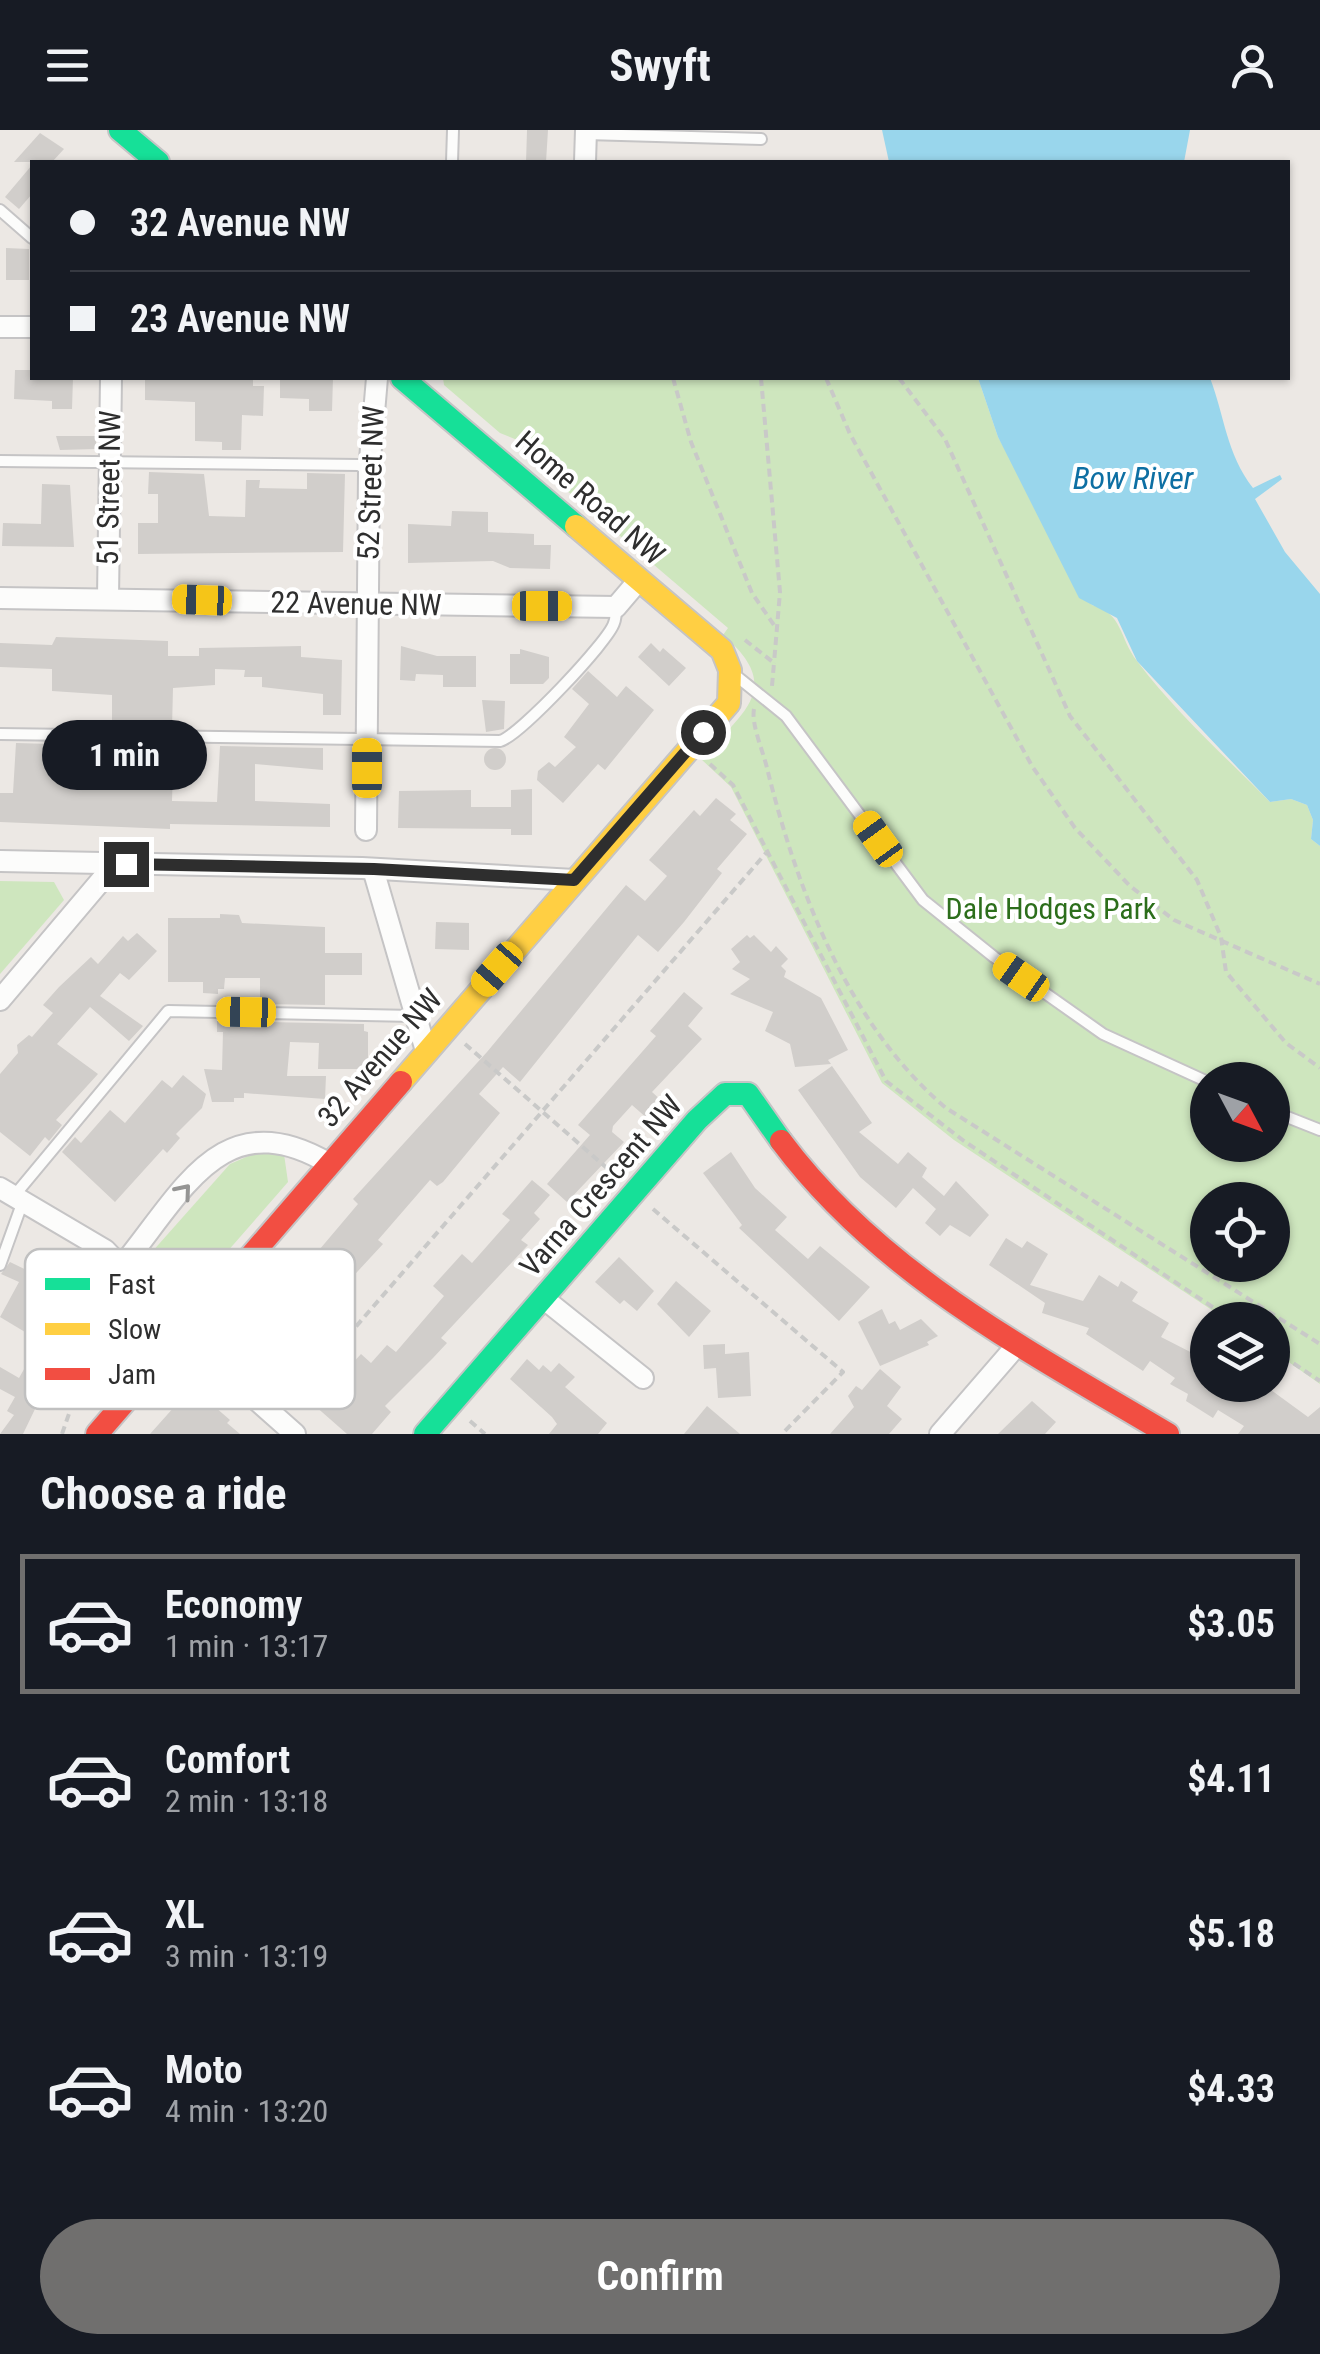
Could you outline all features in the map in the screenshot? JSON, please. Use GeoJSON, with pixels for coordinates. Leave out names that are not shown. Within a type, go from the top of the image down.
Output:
{"type":"FeatureCollection","features":[{"type":"Feature","properties":{"kind":"street"},"geometry":{"type":"LineString","coordinates":[[120,130],[156,160]]}},
{"type":"Feature","properties":{"kind":"street"},"geometry":{"type":"LineString","coordinates":[[585,160],[586,132]]}},
{"type":"Feature","properties":{"kind":"street"},"geometry":{"type":"LineString","coordinates":[[0,326],[30,327]]}},
{"type":"Feature","properties":{"kind":"street","name":"51 Street NW"},"geometry":{"type":"LineString","coordinates":[[108,598],[111,380]]}},
{"type":"Feature","properties":{"kind":"street","name":"52 Street NW"},"geometry":{"type":"LineString","coordinates":[[366,830],[369,471],[377,380]]}},
{"type":"Feature","properties":{"kind":"street","name":"Home Road NW"},"geometry":{"type":"LineString","coordinates":[[404,380],[722,650],[730,670]]}},
{"type":"Feature","properties":{"kind":"street"},"geometry":{"type":"LineString","coordinates":[[616,607],[639,580]]}},
{"type":"Feature","properties":{"kind":"street","name":"22 Avenue NW"},"geometry":{"type":"LineString","coordinates":[[0,598],[616,607]]}},
{"type":"Feature","properties":{"kind":"street","name":"32 Avenue NW"},"geometry":{"type":"LineString","coordinates":[[255,1249],[729,703],[730,670]]}},
{"type":"Feature","properties":{"kind":"street"},"geometry":{"type":"LineString","coordinates":[[0,860],[374,869],[574,880]]}},
{"type":"Feature","properties":{"kind":"street"},"geometry":{"type":"LineString","coordinates":[[0,1000],[115,864]]}},
{"type":"Feature","properties":{"kind":"street"},"geometry":{"type":"LineString","coordinates":[[374,869],[426,1051]]}},
{"type":"Feature","properties":{"kind":"street","name":"Varna Crescent NW"},"geometry":{"type":"LineString","coordinates":[[424,1434],[725,1094],[748,1094],[817,1185],[857,1224],[978,1322],[1017,1345]]}},
{"type":"Feature","properties":{"kind":"street"},"geometry":{"type":"LineString","coordinates":[[137,1249],[219,1154],[244,1142],[274,1141],[297,1146],[328,1163]]}},
{"type":"Feature","properties":{"kind":"street"},"geometry":{"type":"LineString","coordinates":[[12,1195],[103,1249]]}},
{"type":"Feature","properties":{"kind":"street"},"geometry":{"type":"LineString","coordinates":[[543,1298],[644,1378]]}},
{"type":"Feature","properties":{"kind":"street"},"geometry":{"type":"LineString","coordinates":[[940,1434],[1017,1345],[1168,1434]]}},
{"type":"Feature","properties":{"kind":"street","name":"32 Avenue NW"},"geometry":{"type":"LineString","coordinates":[[96,1434],[118,1409]]}},
{"type":"Feature","properties":{"kind":"street"},"geometry":{"type":"LineString","coordinates":[[266,1409],[295,1434]]}},
{"type":"Feature","properties":{"kind":"lane"},"geometry":{"type":"LineString","coordinates":[[452,160],[453,130]]}},
{"type":"Feature","properties":{"kind":"lane"},"geometry":{"type":"LineString","coordinates":[[586,132],[761,138]]}},
{"type":"Feature","properties":{"kind":"lane"},"geometry":{"type":"LineString","coordinates":[[0,210],[30,236]]}},
{"type":"Feature","properties":{"kind":"lane"},"geometry":{"type":"LineString","coordinates":[[0,462],[359,465],[369,471]]}},
{"type":"Feature","properties":{"kind":"lane"},"geometry":{"type":"LineString","coordinates":[[0,734],[510,738],[614,625],[616,607]]}},
{"type":"Feature","properties":{"kind":"lane"},"geometry":{"type":"LineString","coordinates":[[730,670],[786,716],[923,900],[994,958],[1103,1034],[1190,1074]]}},
{"type":"Feature","properties":{"kind":"lane"},"geometry":{"type":"LineString","coordinates":[[0,1266],[12,1195],[168,1011],[414,1016]]}},
{"type":"Feature","properties":{"kind":"lane"},"geometry":{"type":"LineString","coordinates":[[1290,1118],[1320,1130]]}},
{"type":"Feature","properties":{"kind":"path"},"geometry":{"type":"LineString","coordinates":[[674,380],[691,442],[752,593],[776,628]]}},
{"type":"Feature","properties":{"kind":"path"},"geometry":{"type":"LineString","coordinates":[[761,380],[780,592],[774,663]]}},
{"type":"Feature","properties":{"kind":"path"},"geometry":{"type":"LineString","coordinates":[[827,380],[850,434],[1022,748],[1075,828],[1130,886],[1174,920],[1320,984]]}},
{"type":"Feature","properties":{"kind":"path"},"geometry":{"type":"LineString","coordinates":[[901,380],[945,439],[1070,716],[1196,880],[1220,937],[1226,972],[1286,1043],[1320,1068]]}},
{"type":"Feature","properties":{"kind":"path"},"geometry":{"type":"LineString","coordinates":[[741,724],[764,699]]}},
{"type":"Feature","properties":{"kind":"path"},"geometry":{"type":"LineString","coordinates":[[752,712],[789,852],[857,998],[902,1068],[946,1108],[1320,1344]]}},
{"type":"Feature","properties":{"kind":"path"},"geometry":{"type":"LineString","coordinates":[[719,750],[708,762],[733,785],[886,1080],[964,1141],[1205,1302]]}},
{"type":"Feature","properties":{"kind":"path"},"geometry":{"type":"LineString","coordinates":[[355,1328],[766,853]]}},
{"type":"Feature","properties":{"kind":"path"},"geometry":{"type":"LineString","coordinates":[[446,1028],[843,1372],[782,1434]]}},
{"type":"Feature","properties":{"kind":"path"},"geometry":{"type":"LineString","coordinates":[[1290,1360],[1320,1381]]}},
{"type":"Feature","properties":{"kind":"path"},"geometry":{"type":"LineString","coordinates":[[62,1434],[71,1409]]}},
{"type":"Feature","properties":{"kind":"path"},"geometry":{"type":"LineString","coordinates":[[274,1416],[283,1409]]}},
{"type":"Feature","properties":{"kind":"green space","name":"Dale Hodges Park"},"geometry":{"type":"Polygon","coordinates":[[[443,380],[979,380],[998,437],[1092,605],[1110,614],[1152,680],[1270,802],[1291,799],[1307,805],[1313,820],[1311,839],[1320,846],[1320,1384],[1290,1363],[1290,1302],[1200,1302],[954,1140],[882,1083],[731,787],[701,759],[743,713],[754,685],[752,670],[723,635],[728,628],[552,478],[527,444],[500,433],[444,385],[443,380]]]}},
{"type":"Feature","properties":{"kind":"green space"},"geometry":{"type":"Polygon","coordinates":[[[0,881],[54,882],[64,900],[0,974],[0,881]]]}},
{"type":"Feature","properties":{"kind":"green space"},"geometry":{"type":"Polygon","coordinates":[[[265,1149],[284,1154],[288,1182],[230,1249],[155,1249],[230,1164],[265,1149]]]}},
{"type":"Feature","properties":{"kind":"water"},"geometry":{"type":"Polygon","coordinates":[[[882,130],[1190,130],[1184,160],[889,160],[882,130]]]}},
{"type":"Feature","properties":{"kind":"water","name":"Bow River"},"geometry":{"type":"Polygon","coordinates":[[[979,380],[1211,380],[1231,448],[1253,488],[1280,475],[1282,479],[1255,499],[1285,552],[1320,594],[1320,846],[1311,839],[1313,820],[1307,805],[1291,799],[1270,802],[1137,661],[1117,618],[1079,598],[998,437],[979,380]]]}},
{"type":"Feature","properties":{"kind":"building"},"geometry":{"type":"Polygon","coordinates":[[[527,130],[548,130],[546,160],[526,160],[527,130]]]}},
{"type":"Feature","properties":{"kind":"building"},"geometry":{"type":"Polygon","coordinates":[[[40,133],[64,149],[54,160],[14,162],[40,133]]]}},
{"type":"Feature","properties":{"kind":"building"},"geometry":{"type":"Polygon","coordinates":[[[30,167],[30,196],[19,209],[5,197],[30,167]]]}},
{"type":"Feature","properties":{"kind":"building"},"geometry":{"type":"Polygon","coordinates":[[[6,248],[29,249],[29,280],[6,280],[6,248]]]}},
{"type":"Feature","properties":{"kind":"building"},"geometry":{"type":"Polygon","coordinates":[[[15,370],[30,370],[30,380],[73,380],[72,409],[52,409],[52,401],[14,399],[15,370]]]}},
{"type":"Feature","properties":{"kind":"building"},"geometry":{"type":"Polygon","coordinates":[[[145,380],[253,380],[253,386],[264,386],[263,416],[242,415],[241,450],[222,450],[222,442],[195,441],[195,402],[145,400],[145,380]]]}},
{"type":"Feature","properties":{"kind":"building"},"geometry":{"type":"Polygon","coordinates":[[[280,380],[333,380],[332,411],[309,411],[309,399],[280,398],[280,380]]]}},
{"type":"Feature","properties":{"kind":"building"},"geometry":{"type":"Polygon","coordinates":[[[56,436],[96,436],[96,449],[60,450],[56,436]]]}},
{"type":"Feature","properties":{"kind":"building"},"geometry":{"type":"Polygon","coordinates":[[[149,472],[204,474],[209,516],[245,517],[246,480],[260,480],[259,488],[307,489],[307,473],[345,474],[343,552],[138,554],[138,523],[158,523],[158,494],[148,494],[149,472]]]}},
{"type":"Feature","properties":{"kind":"building"},"geometry":{"type":"Polygon","coordinates":[[[42,484],[70,485],[74,547],[2,546],[3,523],[41,524],[42,484]]]}},
{"type":"Feature","properties":{"kind":"building"},"geometry":{"type":"Polygon","coordinates":[[[452,511],[488,512],[488,532],[534,534],[534,545],[551,545],[550,569],[510,568],[493,561],[408,563],[408,524],[451,526],[452,511]]]}},
{"type":"Feature","properties":{"kind":"building"},"geometry":{"type":"Polygon","coordinates":[[[56,637],[168,641],[168,656],[199,656],[199,648],[301,646],[301,657],[342,660],[341,715],[323,715],[323,694],[262,687],[262,677],[244,677],[245,670],[215,669],[215,685],[173,688],[172,728],[112,727],[112,695],[52,691],[52,669],[0,667],[0,643],[52,645],[56,637]]]}},
{"type":"Feature","properties":{"kind":"building"},"geometry":{"type":"Polygon","coordinates":[[[651,643],[686,668],[669,686],[638,657],[651,643]]]}},
{"type":"Feature","properties":{"kind":"building"},"geometry":{"type":"Polygon","coordinates":[[[401,646],[437,656],[476,656],[476,687],[443,687],[443,675],[416,674],[415,681],[400,680],[401,646]]]}},
{"type":"Feature","properties":{"kind":"building"},"geometry":{"type":"Polygon","coordinates":[[[520,649],[549,657],[549,678],[543,684],[510,684],[510,654],[520,654],[520,649]]]}},
{"type":"Feature","properties":{"kind":"building"},"geometry":{"type":"Polygon","coordinates":[[[588,671],[617,697],[626,686],[654,710],[605,770],[598,764],[563,803],[537,780],[538,771],[549,762],[555,767],[576,747],[564,737],[589,704],[572,689],[588,671]]]}},
{"type":"Feature","properties":{"kind":"building"},"geometry":{"type":"Polygon","coordinates":[[[482,700],[505,701],[504,729],[486,732],[482,700]]]}},
{"type":"Feature","properties":{"kind":"building"},"geometry":{"type":"Polygon","coordinates":[[[16,743],[192,748],[192,769],[173,769],[172,801],[217,802],[220,746],[323,748],[323,770],[255,764],[255,801],[330,804],[330,827],[170,824],[170,829],[0,822],[0,793],[13,793],[16,743]]]}},
{"type":"Feature","properties":{"kind":"building"},"geometry":{"type":"Polygon","coordinates":[[[491,748],[499,748],[506,759],[499,770],[491,770],[484,763],[484,755],[491,748]]]}},
{"type":"Feature","properties":{"kind":"building"},"geometry":{"type":"Polygon","coordinates":[[[532,789],[532,835],[511,835],[511,829],[398,828],[399,791],[471,790],[471,807],[511,807],[511,790],[532,789]]]}},
{"type":"Feature","properties":{"kind":"building"},"geometry":{"type":"Polygon","coordinates":[[[716,798],[736,814],[730,820],[747,834],[717,869],[722,873],[658,952],[638,935],[520,1082],[503,1067],[479,1094],[500,1113],[443,1182],[437,1186],[430,1180],[378,1240],[383,1244],[355,1274],[355,1249],[320,1249],[358,1204],[353,1199],[487,1052],[626,885],[645,901],[667,876],[649,860],[694,810],[700,816],[716,798]]]}},
{"type":"Feature","properties":{"kind":"building"},"geometry":{"type":"Polygon","coordinates":[[[220,914],[239,915],[242,923],[325,927],[325,953],[362,953],[362,975],[325,975],[325,1005],[260,1004],[260,978],[225,978],[224,989],[218,989],[218,994],[203,993],[203,982],[168,982],[168,918],[220,918],[220,914]]]}},
{"type":"Feature","properties":{"kind":"building"},"geometry":{"type":"Polygon","coordinates":[[[436,922],[469,923],[469,950],[435,949],[436,922]]]}},
{"type":"Feature","properties":{"kind":"building"},"geometry":{"type":"Polygon","coordinates":[[[137,933],[157,951],[129,980],[120,973],[100,996],[143,1026],[129,1041],[90,1007],[57,1044],[98,1074],[56,1120],[62,1125],[49,1141],[45,1137],[30,1156],[0,1132],[0,1074],[18,1053],[17,1045],[29,1035],[32,1037],[53,1013],[43,1005],[59,987],[91,957],[98,964],[123,936],[128,941],[137,933]]]}},
{"type":"Feature","properties":{"kind":"building"},"geometry":{"type":"Polygon","coordinates":[[[747,935],[754,935],[771,952],[776,946],[788,959],[781,966],[786,971],[784,977],[821,998],[848,1050],[828,1060],[831,1064],[795,1067],[790,1044],[765,1031],[773,1012],[730,994],[750,979],[732,969],[740,962],[731,949],[747,935]]]}},
{"type":"Feature","properties":{"kind":"building"},"geometry":{"type":"Polygon","coordinates":[[[684,992],[703,1008],[688,1026],[702,1039],[652,1092],[663,1102],[648,1119],[632,1105],[613,1126],[612,1132],[624,1142],[567,1202],[547,1184],[590,1135],[578,1125],[656,1036],[650,1031],[684,992]]]}},
{"type":"Feature","properties":{"kind":"building"},"geometry":{"type":"Polygon","coordinates":[[[217,1021],[364,1024],[364,1031],[368,1032],[368,1069],[318,1069],[319,1043],[290,1042],[287,1076],[326,1076],[325,1099],[244,1093],[244,1098],[234,1098],[234,1102],[212,1102],[204,1069],[222,1070],[223,1032],[217,1032],[217,1021]]]}},
{"type":"Feature","properties":{"kind":"building"},"geometry":{"type":"Polygon","coordinates":[[[832,1066],[872,1123],[859,1132],[898,1164],[908,1152],[927,1168],[922,1177],[944,1196],[956,1181],[989,1215],[970,1237],[950,1225],[940,1236],[925,1223],[936,1209],[913,1188],[896,1208],[860,1177],[798,1090],[832,1066]]]}},
{"type":"Feature","properties":{"kind":"building"},"geometry":{"type":"Polygon","coordinates":[[[183,1075],[206,1094],[202,1108],[176,1134],[180,1138],[167,1153],[163,1149],[115,1202],[62,1152],[75,1137],[81,1143],[110,1110],[125,1123],[162,1080],[172,1088],[183,1075]]]}},
{"type":"Feature","properties":{"kind":"building"},"geometry":{"type":"Polygon","coordinates":[[[731,1152],[755,1188],[787,1217],[775,1230],[808,1259],[820,1246],[870,1287],[839,1321],[739,1228],[742,1225],[703,1173],[731,1152]]]}},
{"type":"Feature","properties":{"kind":"building"},"geometry":{"type":"Polygon","coordinates":[[[532,1180],[550,1195],[534,1213],[540,1219],[521,1240],[528,1245],[441,1338],[447,1343],[385,1406],[391,1412],[372,1434],[347,1434],[319,1409],[355,1409],[355,1361],[361,1354],[371,1363],[387,1345],[396,1352],[444,1296],[433,1286],[462,1254],[472,1263],[510,1220],[502,1214],[532,1180]]]}},
{"type":"Feature","properties":{"kind":"building"},"geometry":{"type":"Polygon","coordinates":[[[1006,1238],[1022,1248],[1027,1241],[1048,1254],[1030,1285],[1083,1301],[1099,1275],[1118,1287],[1121,1281],[1138,1292],[1132,1301],[1169,1323],[1161,1337],[1190,1352],[1190,1402],[1287,1402],[1308,1417],[1320,1407],[1320,1434],[1238,1434],[1244,1426],[1218,1410],[1213,1418],[1186,1401],[1188,1394],[1170,1384],[1175,1378],[1150,1361],[1143,1371],[1086,1334],[1089,1328],[1042,1313],[1045,1303],[989,1265],[1006,1238]]]}},
{"type":"Feature","properties":{"kind":"building"},"geometry":{"type":"Polygon","coordinates":[[[619,1257],[654,1291],[637,1311],[624,1300],[620,1304],[595,1282],[619,1257]]]}},
{"type":"Feature","properties":{"kind":"building"},"geometry":{"type":"Polygon","coordinates":[[[10,1262],[25,1269],[25,1332],[0,1317],[19,1282],[1,1274],[10,1262]]]}},
{"type":"Feature","properties":{"kind":"building"},"geometry":{"type":"Polygon","coordinates":[[[676,1281],[711,1311],[689,1337],[657,1304],[676,1281]]]}},
{"type":"Feature","properties":{"kind":"building"},"geometry":{"type":"Polygon","coordinates":[[[882,1309],[889,1324],[895,1321],[900,1330],[921,1319],[938,1336],[927,1342],[929,1345],[880,1366],[858,1322],[882,1309]]]}},
{"type":"Feature","properties":{"kind":"building"},"geometry":{"type":"Polygon","coordinates":[[[725,1344],[725,1354],[749,1352],[751,1396],[718,1398],[716,1368],[704,1369],[703,1345],[725,1344]]]}},
{"type":"Feature","properties":{"kind":"building"},"geometry":{"type":"Polygon","coordinates":[[[527,1359],[539,1370],[543,1365],[551,1372],[559,1363],[575,1377],[565,1387],[607,1423],[598,1434],[549,1434],[557,1424],[510,1379],[527,1359]]]}},
{"type":"Feature","properties":{"kind":"building"},"geometry":{"type":"Polygon","coordinates":[[[0,1367],[19,1378],[25,1367],[25,1409],[35,1409],[23,1434],[0,1434],[14,1415],[7,1411],[15,1397],[0,1389],[0,1367]]]}},
{"type":"Feature","properties":{"kind":"building"},"geometry":{"type":"Polygon","coordinates":[[[880,1369],[901,1387],[887,1406],[902,1419],[889,1434],[830,1434],[854,1407],[848,1396],[856,1386],[862,1390],[880,1369]]]}},
{"type":"Feature","properties":{"kind":"building"},"geometry":{"type":"Polygon","coordinates":[[[1032,1401],[1056,1422],[1045,1434],[998,1434],[1032,1401]]]}},
{"type":"Feature","properties":{"kind":"building"},"geometry":{"type":"Polygon","coordinates":[[[707,1406],[740,1434],[684,1434],[707,1406]]]}},
{"type":"Feature","properties":{"kind":"building"},"geometry":{"type":"Polygon","coordinates":[[[172,1409],[217,1409],[240,1434],[150,1434],[172,1409]]]}},
{"type":"Feature","properties":{"kind":"traffic: fast"},"geometry":{"type":"LineString","coordinates":[[120,130],[156,160]]}},
{"type":"Feature","properties":{"kind":"traffic: fast"},"geometry":{"type":"LineString","coordinates":[[404,380],[576,526]]}},
{"type":"Feature","properties":{"kind":"traffic: fast"},"geometry":{"type":"LineString","coordinates":[[425,1434],[697,1120],[725,1094],[748,1094],[781,1141]]}},
{"type":"Feature","properties":{"kind":"traffic: slow"},"geometry":{"type":"LineString","coordinates":[[401,1082],[729,703],[730,670],[722,650],[576,526]]}},
{"type":"Feature","properties":{"kind":"traffic: jam"},"geometry":{"type":"LineString","coordinates":[[257,1249],[401,1082]]}},
{"type":"Feature","properties":{"kind":"traffic: jam"},"geometry":{"type":"LineString","coordinates":[[781,1141],[820,1188],[910,1270],[1011,1340],[1168,1434]]}},
{"type":"Feature","properties":{"kind":"traffic: jam"},"geometry":{"type":"LineString","coordinates":[[97,1434],[119,1409]]}},
{"type":"Feature","properties":{"kind":"route"},"geometry":{"type":"LineString","coordinates":[[126,864],[374,869],[574,880],[703,732]]}}]}
